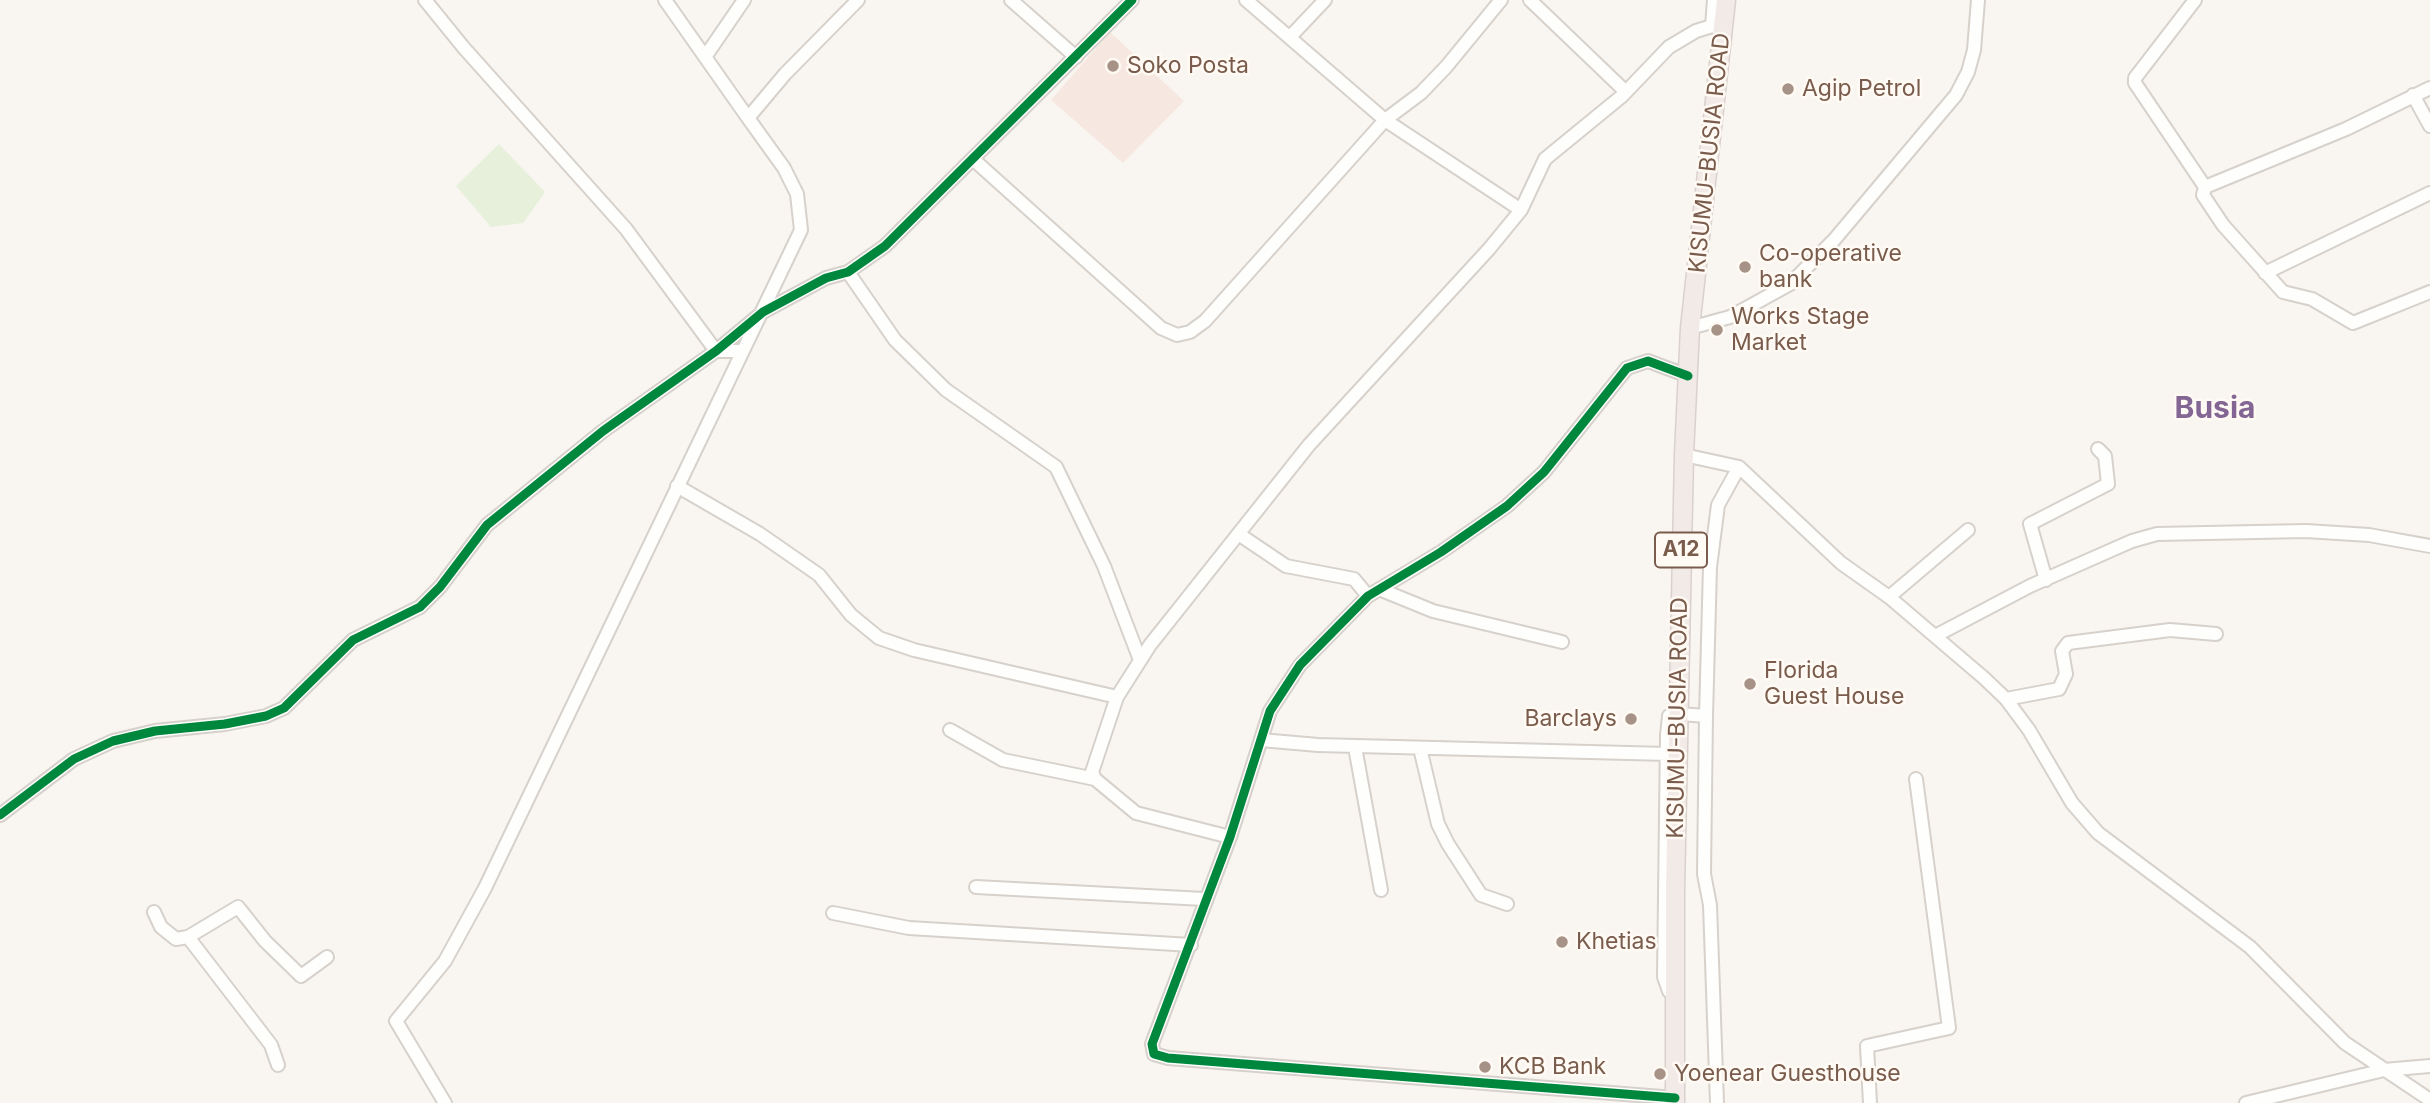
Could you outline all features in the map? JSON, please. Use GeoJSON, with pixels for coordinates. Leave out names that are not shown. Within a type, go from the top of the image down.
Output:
{"type":"FeatureCollection","features":[{"type":"Feature","properties":{"kind":"highway","name":"KISUMU-BUSIA ROAD"},"geometry":{"type":"LineString","coordinates":[[1675,1100],[1675,890],[1684,455],[1690,328],[1726,0]]}},
{"type":"Feature","properties":{"kind":"street"},"geometry":{"type":"LineString","coordinates":[[425,0],[464,48],[626,229],[716,351]]}},
{"type":"Feature","properties":{"kind":"street"},"geometry":{"type":"LineString","coordinates":[[445,1103],[396,1021],[445,961],[485,888],[802,230],[802,213],[797,194],[784,168],[665,0]]}},
{"type":"Feature","properties":{"kind":"street"},"geometry":{"type":"LineString","coordinates":[[705,57],[744,0]]}},
{"type":"Feature","properties":{"kind":"street"},"geometry":{"type":"LineString","coordinates":[[748,118],[785,74],[858,0]]}},
{"type":"Feature","properties":{"kind":"street"},"geometry":{"type":"LineString","coordinates":[[1011,0],[1076,57]]}},
{"type":"Feature","properties":{"kind":"street"},"geometry":{"type":"LineString","coordinates":[[0,815],[74,759],[113,741],[155,731],[225,724],[266,716],[284,708],[353,640],[420,607],[440,587],[486,525],[521,494],[716,351],[763,312],[826,278],[848,272],[885,246],[1132,0]]}},
{"type":"Feature","properties":{"kind":"street"},"geometry":{"type":"LineString","coordinates":[[1246,0],[1385,120],[1521,210]]}},
{"type":"Feature","properties":{"kind":"street"},"geometry":{"type":"LineString","coordinates":[[1290,37],[1325,0]]}},
{"type":"Feature","properties":{"kind":"street"},"geometry":{"type":"LineString","coordinates":[[974,160],[1161,328],[1177,335],[1190,332],[1205,321],[1385,120],[1421,93],[1446,67],[1501,0]]}},
{"type":"Feature","properties":{"kind":"street"},"geometry":{"type":"LineString","coordinates":[[1530,0],[1626,92]]}},
{"type":"Feature","properties":{"kind":"street"},"geometry":{"type":"LineString","coordinates":[[1230,836],[1136,813],[1095,779],[1092,772],[1117,697],[1140,660],[1309,445],[1489,249],[1521,210],[1545,159],[1626,92],[1669,47],[1717,27],[1714,0]]}},
{"type":"Feature","properties":{"kind":"street"},"geometry":{"type":"LineString","coordinates":[[1690,328],[1730,317],[1790,284],[1833,240],[1956,95],[1968,72],[1974,50],[1978,0]]}},
{"type":"Feature","properties":{"kind":"street"},"geometry":{"type":"LineString","coordinates":[[2195,0],[2135,78],[2134,83],[2205,187],[2203,195],[2223,225],[2283,292],[2312,299],[2353,323],[2430,292]]}},
{"type":"Feature","properties":{"kind":"street"},"geometry":{"type":"LineString","coordinates":[[2205,187],[2346,129],[2430,88]]}},
{"type":"Feature","properties":{"kind":"street"},"geometry":{"type":"LineString","coordinates":[[2413,95],[2430,126]]}},
{"type":"Feature","properties":{"kind":"street"},"geometry":{"type":"LineString","coordinates":[[2265,273],[2430,193]]}},
{"type":"Feature","properties":{"kind":"street"},"geometry":{"type":"LineString","coordinates":[[848,272],[895,340],[946,390],[1056,467],[1104,566],[1140,660]]}},
{"type":"Feature","properties":{"kind":"street"},"geometry":{"type":"LineString","coordinates":[[716,351],[742,351]]}},
{"type":"Feature","properties":{"kind":"street"},"geometry":{"type":"LineString","coordinates":[[1675,1100],[1223,1063],[1154,1054],[1152,1044],[1191,945],[1204,899],[1230,836],[1270,712],[1300,665],[1374,593],[1441,552],[1507,506],[1544,472],[1627,368],[1648,361],[1688,376]]}},
{"type":"Feature","properties":{"kind":"street"},"geometry":{"type":"LineString","coordinates":[[2046,580],[2030,524],[2108,484],[2105,456],[2098,449]]}},
{"type":"Feature","properties":{"kind":"street"},"geometry":{"type":"LineString","coordinates":[[1684,455],[1740,467],[1840,564],[1889,597],[2006,699],[2029,730],[2072,803],[2098,833],[2250,947],[2344,1043],[2430,1100]]}},
{"type":"Feature","properties":{"kind":"street"},"geometry":{"type":"LineString","coordinates":[[1717,1103],[1710,905],[1704,874],[1710,567],[1718,505],[1740,467]]}},
{"type":"Feature","properties":{"kind":"street"},"geometry":{"type":"LineString","coordinates":[[677,486],[760,534],[819,575],[851,615],[879,638],[914,650],[1117,697]]}},
{"type":"Feature","properties":{"kind":"street"},"geometry":{"type":"LineString","coordinates":[[1889,597],[1968,530]]}},
{"type":"Feature","properties":{"kind":"street"},"geometry":{"type":"LineString","coordinates":[[1935,636],[2046,580],[2132,541],[2157,534],[2306,531],[2370,535],[2430,546]]}},
{"type":"Feature","properties":{"kind":"street"},"geometry":{"type":"LineString","coordinates":[[1240,535],[1286,566],[1354,579],[1374,593],[1433,611],[1562,642]]}},
{"type":"Feature","properties":{"kind":"street"},"geometry":{"type":"LineString","coordinates":[[2006,699],[2059,689],[2066,674],[2062,651],[2068,643],[2171,630],[2216,634]]}},
{"type":"Feature","properties":{"kind":"street"},"geometry":{"type":"LineString","coordinates":[[1675,992],[1669,991],[1664,977],[1669,716],[1706,716]]}},
{"type":"Feature","properties":{"kind":"street"},"geometry":{"type":"LineString","coordinates":[[950,730],[1003,760],[1095,779]]}},
{"type":"Feature","properties":{"kind":"street"},"geometry":{"type":"LineString","coordinates":[[1261,740],[1355,747],[1667,754]]}},
{"type":"Feature","properties":{"kind":"street"},"geometry":{"type":"LineString","coordinates":[[1355,747],[1381,890]]}},
{"type":"Feature","properties":{"kind":"street"},"geometry":{"type":"LineString","coordinates":[[1420,748],[1438,824],[1448,844],[1481,895],[1507,904]]}},
{"type":"Feature","properties":{"kind":"street"},"geometry":{"type":"LineString","coordinates":[[1870,1103],[1867,1046],[1949,1028],[1916,779]]}},
{"type":"Feature","properties":{"kind":"street"},"geometry":{"type":"LineString","coordinates":[[976,887],[1204,899]]}},
{"type":"Feature","properties":{"kind":"street"},"geometry":{"type":"LineString","coordinates":[[154,912],[161,927],[176,939],[188,937],[238,907],[265,941],[301,976],[327,957]]}},
{"type":"Feature","properties":{"kind":"street"},"geometry":{"type":"LineString","coordinates":[[833,913],[909,928],[1191,945]]}},
{"type":"Feature","properties":{"kind":"street"},"geometry":{"type":"LineString","coordinates":[[188,937],[271,1045],[278,1065]]}},
{"type":"Feature","properties":{"kind":"street"},"geometry":{"type":"LineString","coordinates":[[2246,1103],[2384,1070],[2430,1066]]}},
{"type":"Feature","properties":{"kind":"shaded area","name":"Soko Posta"},"geometry":{"type":"Polygon","coordinates":[[[1110,32],[1184,101],[1123,163],[1051,100],[1110,32]]]}},
{"type":"Feature","properties":{"kind":"green space"},"geometry":{"type":"Polygon","coordinates":[[[499,144],[545,192],[523,223],[491,227],[456,186],[499,144]]]}},
{"type":"Feature","properties":{"kind":"cycle path"},"geometry":{"type":"LineString","coordinates":[[0,815],[74,759],[113,741],[155,731],[225,724],[266,716],[284,708],[353,640],[420,607],[440,587],[487,525],[603,431],[716,351],[763,312],[826,278],[848,272],[885,246],[1132,0]]}},
{"type":"Feature","properties":{"kind":"cycle path"},"geometry":{"type":"LineString","coordinates":[[1675,1098],[1168,1058],[1154,1054],[1152,1044],[1230,837],[1270,711],[1300,665],[1368,596],[1441,552],[1507,506],[1544,472],[1627,368],[1648,361],[1688,376]]}},
{"type":"Feature","properties":{"kind":"place","name":"Soko Posta"},"geometry":{"type":"Point","coordinates":[1113,66]}},
{"type":"Feature","properties":{"kind":"place","name":"Agip Petrol"},"geometry":{"type":"Point","coordinates":[1788,89]}},
{"type":"Feature","properties":{"kind":"place","name":"Co-operative bank"},"geometry":{"type":"Point","coordinates":[1745,267]}},
{"type":"Feature","properties":{"kind":"place","name":"Works Stage Market"},"geometry":{"type":"Point","coordinates":[1717,330]}},
{"type":"Feature","properties":{"kind":"place","name":"Florida Guest House"},"geometry":{"type":"Point","coordinates":[1750,684]}},
{"type":"Feature","properties":{"kind":"place","name":"Barclays"},"geometry":{"type":"Point","coordinates":[1631,719]}},
{"type":"Feature","properties":{"kind":"place","name":"Khetias"},"geometry":{"type":"Point","coordinates":[1562,942]}},
{"type":"Feature","properties":{"kind":"place","name":"KCB Bank"},"geometry":{"type":"Point","coordinates":[1485,1067]}},
{"type":"Feature","properties":{"kind":"place","name":"Yoenear Guesthouse"},"geometry":{"type":"Point","coordinates":[1660,1074]}},
{"type":"Feature","properties":{"kind":"district","name":"Busia"},"geometry":{"type":"Point","coordinates":[2215,409]}}]}
